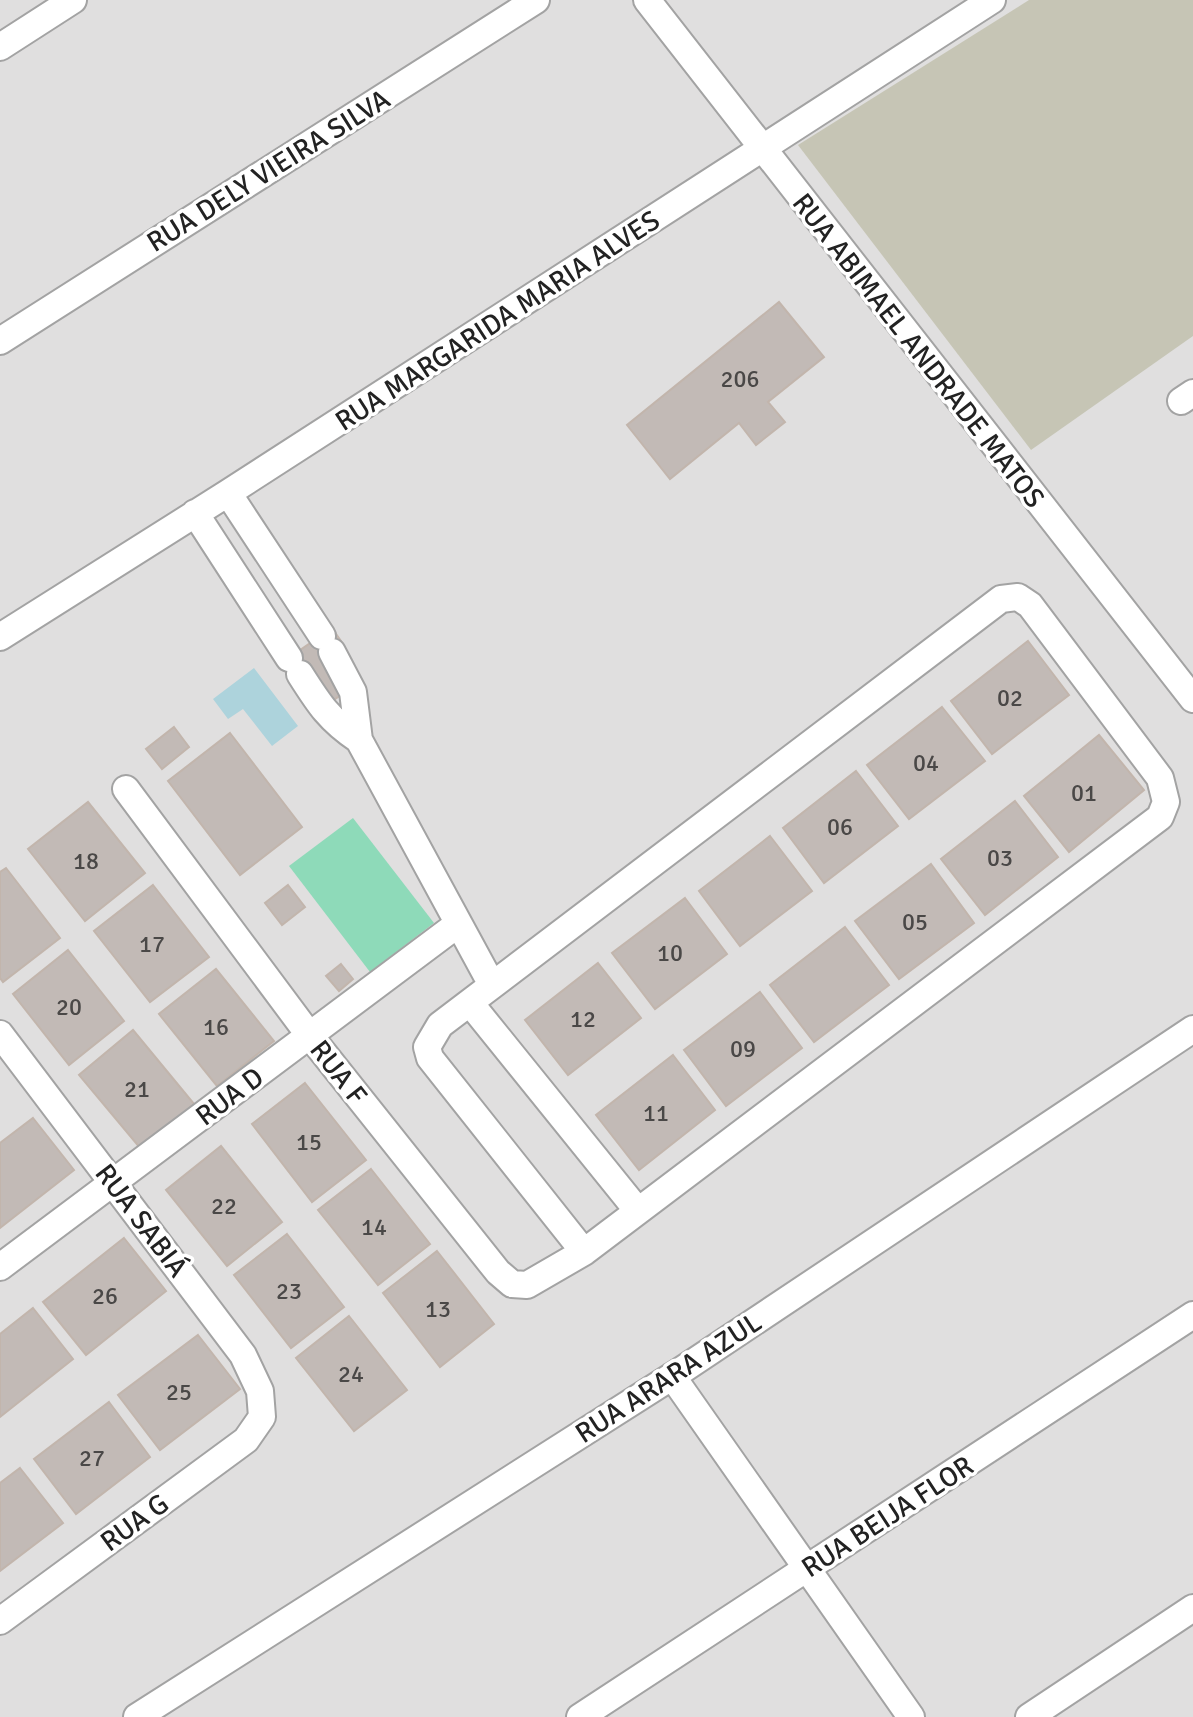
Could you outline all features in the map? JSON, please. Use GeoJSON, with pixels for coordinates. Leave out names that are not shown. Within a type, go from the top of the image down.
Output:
{"type":"FeatureCollection","features":[{"type":"Feature","properties":{"kind":"street"},"geometry":{"type":"LineString","coordinates":[[0,47],[73,0]]}},
{"type":"Feature","properties":{"kind":"street","name":"RUA DELY VIEIRA SILVA"},"geometry":{"type":"LineString","coordinates":[[0,341],[536,0]]}},
{"type":"Feature","properties":{"kind":"street","name":"RUA ABIMAEL ANDRADE MATOS"},"geometry":{"type":"LineString","coordinates":[[647,0],[1190,689]]}},
{"type":"Feature","properties":{"kind":"street","name":"RUA MARGARIDA MARIA ALVES"},"geometry":{"type":"LineString","coordinates":[[0,637],[992,0]]}},
{"type":"Feature","properties":{"kind":"street"},"geometry":{"type":"LineString","coordinates":[[228,493],[324,639],[353,692],[359,740],[492,985],[440,1025],[427,1047],[430,1058],[584,1252]]}},
{"type":"Feature","properties":{"kind":"street"},"geometry":{"type":"LineString","coordinates":[[195,513],[322,708],[336,725],[359,740]]}},
{"type":"Feature","properties":{"kind":"street","name":"RUA F"},"geometry":{"type":"LineString","coordinates":[[126,789],[310,1036],[498,1272],[512,1284],[527,1285],[584,1252],[1160,817],[1166,802],[1160,778],[1030,605],[1018,597],[1001,599],[492,985]]}},
{"type":"Feature","properties":{"kind":"street"},"geometry":{"type":"LineString","coordinates":[[265,621],[298,599]]}},
{"type":"Feature","properties":{"kind":"street"},"geometry":{"type":"LineString","coordinates":[[291,662],[324,639]]}},
{"type":"Feature","properties":{"kind":"street","name":"RUA D"},"geometry":{"type":"LineString","coordinates":[[0,1267],[458,924]]}},
{"type":"Feature","properties":{"kind":"street"},"geometry":{"type":"LineString","coordinates":[[470,1003],[638,1211]]}},
{"type":"Feature","properties":{"kind":"street","name":"RUA ARARA AZUL"},"geometry":{"type":"LineString","coordinates":[[137,1717],[672,1376],[1193,1029]]}},
{"type":"Feature","properties":{"kind":"street","name":"RUA SABIÁ"},"geometry":{"type":"LineString","coordinates":[[0,1034],[243,1355],[260,1391],[262,1417]]}},
{"type":"Feature","properties":{"kind":"street","name":"RUA BEIJA FLOR"},"geometry":{"type":"LineString","coordinates":[[580,1717],[1193,1315]]}},
{"type":"Feature","properties":{"kind":"street"},"geometry":{"type":"LineString","coordinates":[[672,1376],[911,1717]]}},
{"type":"Feature","properties":{"kind":"street","name":"RUA G"},"geometry":{"type":"LineString","coordinates":[[0,1621],[246,1440],[262,1417]]}},
{"type":"Feature","properties":{"kind":"street"},"geometry":{"type":"LineString","coordinates":[[1029,1717],[1193,1608]]}},
{"type":"Feature","properties":{"kind":"shaded area"},"geometry":{"type":"Polygon","coordinates":[[[0,0],[1193,0],[1193,1717],[0,1717],[0,0]]]}},
{"type":"Feature","properties":{"kind":"shaded area"},"geometry":{"type":"Polygon","coordinates":[[[1029,0],[1193,0],[1193,336],[1031,450],[798,145],[1029,0]]]}},
{"type":"Feature","properties":{"kind":"green space"},"geometry":{"type":"Polygon","coordinates":[[[353,818],[434,923],[370,972],[289,866],[353,818]]]}},
{"type":"Feature","properties":{"kind":"water"},"geometry":{"type":"Polygon","coordinates":[[[254,668],[298,726],[272,746],[243,709],[228,719],[213,699],[254,668]]]}},
{"type":"Feature","properties":{"kind":"building"},"geometry":{"type":"Polygon","coordinates":[[[779,302],[824,357],[768,402],[785,422],[756,445],[739,423],[670,479],[627,425],[779,302]]]}},
{"type":"Feature","properties":{"kind":"building"},"geometry":{"type":"Polygon","coordinates":[[[332,628],[343,644],[325,657],[348,690],[328,704],[292,680],[280,664],[332,628]]]}},
{"type":"Feature","properties":{"kind":"building"},"geometry":{"type":"Polygon","coordinates":[[[1028,641],[1069,695],[992,754],[951,701],[1028,641]]]}},
{"type":"Feature","properties":{"kind":"building"},"geometry":{"type":"Polygon","coordinates":[[[942,707],[985,761],[909,819],[867,765],[942,707]]]}},
{"type":"Feature","properties":{"kind":"building"},"geometry":{"type":"Polygon","coordinates":[[[174,727],[189,747],[162,769],[146,749],[174,727]]]}},
{"type":"Feature","properties":{"kind":"building"},"geometry":{"type":"Polygon","coordinates":[[[230,733],[302,827],[240,875],[168,781],[230,733]]]}},
{"type":"Feature","properties":{"kind":"building"},"geometry":{"type":"Polygon","coordinates":[[[1099,735],[1144,790],[1069,852],[1024,796],[1099,735]]]}},
{"type":"Feature","properties":{"kind":"building"},"geometry":{"type":"Polygon","coordinates":[[[856,771],[898,826],[824,883],[783,828],[856,771]]]}},
{"type":"Feature","properties":{"kind":"building"},"geometry":{"type":"Polygon","coordinates":[[[1015,801],[1058,857],[985,915],[941,859],[1015,801]]]}},
{"type":"Feature","properties":{"kind":"building"},"geometry":{"type":"Polygon","coordinates":[[[88,802],[145,873],[85,921],[28,849],[88,802]]]}},
{"type":"Feature","properties":{"kind":"building"},"geometry":{"type":"Polygon","coordinates":[[[770,836],[812,891],[740,946],[699,891],[770,836]]]}},
{"type":"Feature","properties":{"kind":"building"},"geometry":{"type":"Polygon","coordinates":[[[931,864],[974,923],[899,979],[855,921],[931,864]]]}},
{"type":"Feature","properties":{"kind":"building"},"geometry":{"type":"Polygon","coordinates":[[[6,868],[60,938],[3,982],[0,978],[0,872],[6,868]]]}},
{"type":"Feature","properties":{"kind":"building"},"geometry":{"type":"Polygon","coordinates":[[[153,885],[209,957],[150,1002],[94,931],[153,885]]]}},
{"type":"Feature","properties":{"kind":"building"},"geometry":{"type":"Polygon","coordinates":[[[288,885],[305,907],[282,925],[265,903],[288,885]]]}},
{"type":"Feature","properties":{"kind":"building"},"geometry":{"type":"Polygon","coordinates":[[[685,898],[727,954],[655,1009],[612,953],[685,898]]]}},
{"type":"Feature","properties":{"kind":"building"},"geometry":{"type":"Polygon","coordinates":[[[845,927],[889,985],[814,1042],[770,985],[845,927]]]}},
{"type":"Feature","properties":{"kind":"building"},"geometry":{"type":"Polygon","coordinates":[[[68,950],[124,1021],[69,1065],[13,994],[68,950]]]}},
{"type":"Feature","properties":{"kind":"building"},"geometry":{"type":"Polygon","coordinates":[[[598,963],[641,1018],[568,1075],[525,1020],[598,963]]]}},
{"type":"Feature","properties":{"kind":"building"},"geometry":{"type":"Polygon","coordinates":[[[341,964],[353,979],[339,991],[326,976],[341,964]]]}},
{"type":"Feature","properties":{"kind":"building"},"geometry":{"type":"Polygon","coordinates":[[[216,969],[274,1041],[217,1086],[159,1014],[216,969]]]}},
{"type":"Feature","properties":{"kind":"building"},"geometry":{"type":"Polygon","coordinates":[[[760,992],[802,1048],[726,1106],[684,1050],[760,992]]]}},
{"type":"Feature","properties":{"kind":"building"},"geometry":{"type":"Polygon","coordinates":[[[133,1030],[194,1104],[141,1149],[79,1075],[133,1030]]]}},
{"type":"Feature","properties":{"kind":"building"},"geometry":{"type":"Polygon","coordinates":[[[673,1055],[715,1110],[639,1170],[596,1115],[673,1055]]]}},
{"type":"Feature","properties":{"kind":"building"},"geometry":{"type":"Polygon","coordinates":[[[305,1083],[366,1160],[312,1202],[252,1124],[305,1083]]]}},
{"type":"Feature","properties":{"kind":"building"},"geometry":{"type":"Polygon","coordinates":[[[33,1118],[74,1170],[0,1228],[0,1143],[33,1118]]]}},
{"type":"Feature","properties":{"kind":"building"},"geometry":{"type":"Polygon","coordinates":[[[221,1146],[282,1222],[227,1266],[166,1190],[221,1146]]]}},
{"type":"Feature","properties":{"kind":"building"},"geometry":{"type":"Polygon","coordinates":[[[371,1169],[430,1244],[378,1285],[318,1210],[371,1169]]]}},
{"type":"Feature","properties":{"kind":"building"},"geometry":{"type":"Polygon","coordinates":[[[287,1234],[344,1307],[291,1348],[234,1275],[287,1234]]]}},
{"type":"Feature","properties":{"kind":"building"},"geometry":{"type":"Polygon","coordinates":[[[124,1238],[166,1291],[86,1355],[43,1302],[124,1238]]]}},
{"type":"Feature","properties":{"kind":"building"},"geometry":{"type":"Polygon","coordinates":[[[437,1251],[494,1324],[440,1367],[383,1293],[437,1251]]]}},
{"type":"Feature","properties":{"kind":"building"},"geometry":{"type":"Polygon","coordinates":[[[33,1308],[73,1359],[0,1417],[0,1334],[33,1308]]]}},
{"type":"Feature","properties":{"kind":"building"},"geometry":{"type":"Polygon","coordinates":[[[349,1316],[407,1390],[354,1431],[296,1358],[349,1316]]]}},
{"type":"Feature","properties":{"kind":"building"},"geometry":{"type":"Polygon","coordinates":[[[198,1335],[240,1389],[160,1450],[118,1395],[198,1335]]]}},
{"type":"Feature","properties":{"kind":"building"},"geometry":{"type":"Polygon","coordinates":[[[109,1402],[150,1457],[76,1514],[34,1459],[109,1402]]]}},
{"type":"Feature","properties":{"kind":"building"},"geometry":{"type":"Polygon","coordinates":[[[20,1468],[63,1523],[0,1571],[0,1483],[20,1468]]]}}]}
